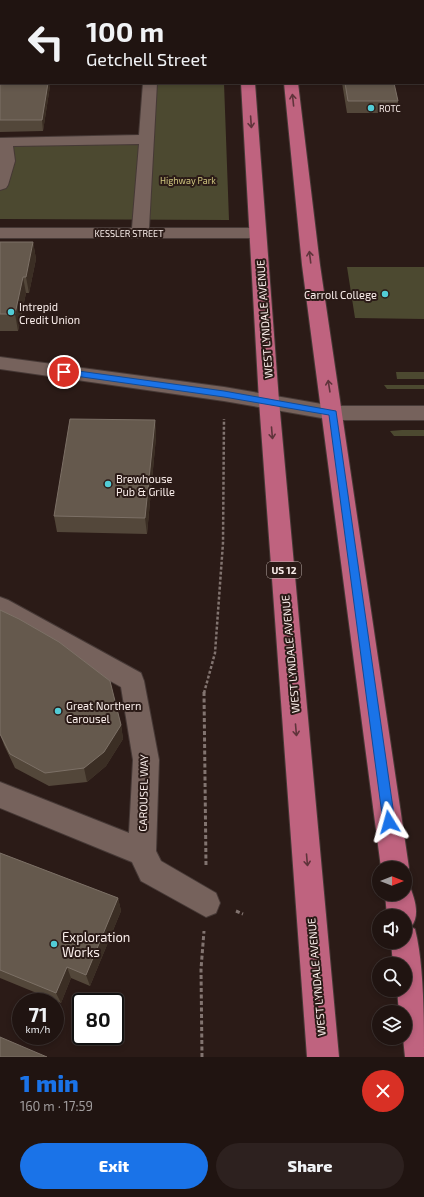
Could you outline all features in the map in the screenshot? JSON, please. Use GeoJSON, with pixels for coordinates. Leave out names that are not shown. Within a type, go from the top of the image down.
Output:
{"type":"FeatureCollection","features":[{"type":"Feature","properties":{"kind":"highway","name":"WEST LYNDALE AVENUE"},"geometry":{"type":"LineString","coordinates":[[248,84],[270,401],[323,1057]]}},
{"type":"Feature","properties":{"kind":"highway"},"geometry":{"type":"LineString","coordinates":[[291,84],[311,264],[333,413],[394,861]]}},
{"type":"Feature","properties":{"kind":"highway"},"geometry":{"type":"LineString","coordinates":[[406,949],[421,1057]]}},
{"type":"Feature","properties":{"kind":"street"},"geometry":{"type":"LineString","coordinates":[[140,233],[150,84]]}},
{"type":"Feature","properties":{"kind":"street"},"geometry":{"type":"LineString","coordinates":[[0,185],[7,161],[2,142],[146,139]]}},
{"type":"Feature","properties":{"kind":"street","name":"KESSLER STREET"},"geometry":{"type":"LineString","coordinates":[[0,233],[258,233]]}},
{"type":"Feature","properties":{"kind":"street"},"geometry":{"type":"LineString","coordinates":[[0,363],[270,401],[333,413],[424,413]]}},
{"type":"Feature","properties":{"kind":"street","name":"CAROUSEL WAY"},"geometry":{"type":"LineString","coordinates":[[0,608],[132,681],[146,760],[142,852],[151,871],[206,903]]}},
{"type":"Feature","properties":{"kind":"street"},"geometry":{"type":"LineString","coordinates":[[0,795],[142,852]]}},
{"type":"Feature","properties":{"kind":"path"},"geometry":{"type":"LineString","coordinates":[[202,1057],[201,969],[206,903],[204,693],[215,653],[223,543],[222,475],[224,416]]}},
{"type":"Feature","properties":{"kind":"green space","name":"Highway Park"},"geometry":{"type":"Polygon","coordinates":[[[155,84],[224,84],[229,220],[0,219],[0,160],[5,142],[151,139],[155,84]]]}},
{"type":"Feature","properties":{"kind":"green space"},"geometry":{"type":"Polygon","coordinates":[[[347,267],[424,267],[424,319],[355,318],[347,267]]]}},
{"type":"Feature","properties":{"kind":"green space"},"geometry":{"type":"Polygon","coordinates":[[[396,372],[424,372],[424,379],[397,379],[396,372]]]}},
{"type":"Feature","properties":{"kind":"green space"},"geometry":{"type":"Polygon","coordinates":[[[384,385],[424,385],[424,389],[387,389],[384,385]]]}},
{"type":"Feature","properties":{"kind":"green space"},"geometry":{"type":"Polygon","coordinates":[[[424,430],[424,436],[394,436],[390,431],[424,430]]]}},
{"type":"Feature","properties":{"kind":"building"},"geometry":{"type":"Polygon","coordinates":[[[0,84],[48,84],[42,120],[0,120],[0,84]]]}},
{"type":"Feature","properties":{"kind":"building"},"geometry":{"type":"Polygon","coordinates":[[[345,84],[394,84],[398,101],[348,101],[345,84]]]}},
{"type":"Feature","properties":{"kind":"building"},"geometry":{"type":"Polygon","coordinates":[[[0,242],[33,242],[26,277],[23,277],[15,314],[0,314],[0,242]]]}},
{"type":"Feature","properties":{"kind":"building","name":"Brewhouse Pub & Grille"},"geometry":{"type":"Polygon","coordinates":[[[70,419],[155,420],[145,518],[54,516],[70,419]]]}},
{"type":"Feature","properties":{"kind":"building","name":"Great Northern Carousel"},"geometry":{"type":"Polygon","coordinates":[[[0,610],[59,642],[110,681],[121,725],[104,752],[84,768],[45,773],[10,754],[0,734],[0,610]]]}},
{"type":"Feature","properties":{"kind":"building","name":"Exploration Works"},"geometry":{"type":"Polygon","coordinates":[[[0,853],[118,898],[86,975],[67,967],[56,993],[0,970],[0,853]]]}},
{"type":"Feature","properties":{"kind":"building"},"geometry":{"type":"Polygon","coordinates":[[[0,1037],[12,1042],[12,1045],[19,1045],[47,1057],[0,1057],[0,1037]]]}},
{"type":"Feature","properties":{"kind":"place","name":"ROTC"},"geometry":{"type":"Point","coordinates":[371,108]}},
{"type":"Feature","properties":{"kind":"place","name":"Carroll College"},"geometry":{"type":"Point","coordinates":[385,294]}},
{"type":"Feature","properties":{"kind":"place","name":"Intrepid Credit Union"},"geometry":{"type":"Point","coordinates":[11,312]}},
{"type":"Feature","properties":{"kind":"place","name":"Brewhouse Pub & Grille"},"geometry":{"type":"Point","coordinates":[108,484]}},
{"type":"Feature","properties":{"kind":"place","name":"Great Northern Carousel"},"geometry":{"type":"Point","coordinates":[58,711]}},
{"type":"Feature","properties":{"kind":"place","name":"Exploration Works"},"geometry":{"type":"Point","coordinates":[54,944]}},
{"type":"Feature","properties":{"kind":"route"},"geometry":{"type":"LineString","coordinates":[[64,372],[224,394],[333,413],[389,822]]}}]}
